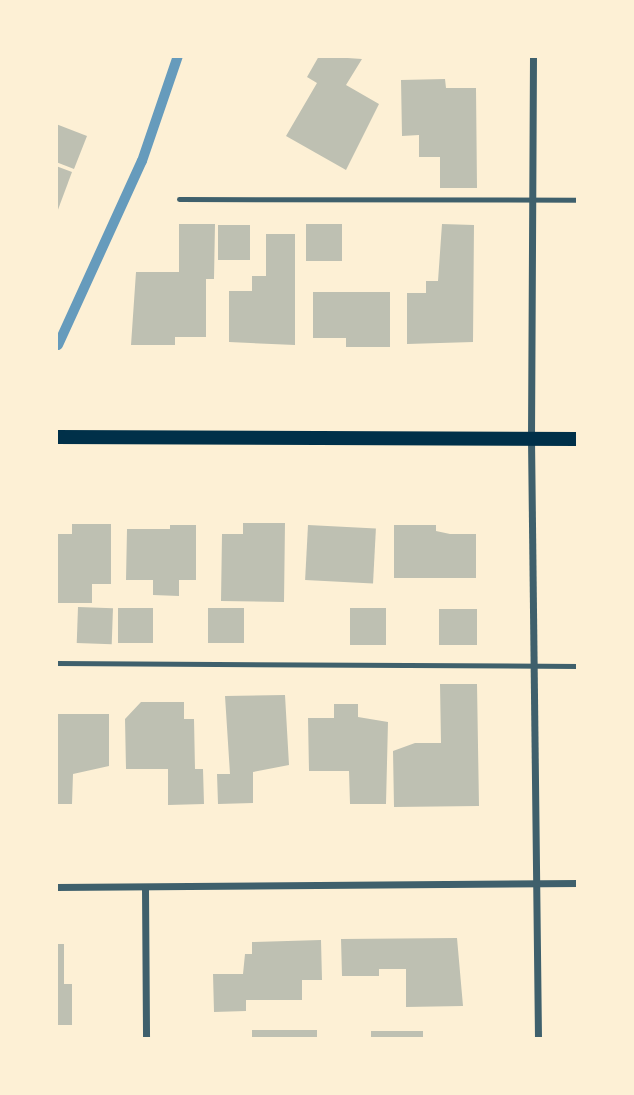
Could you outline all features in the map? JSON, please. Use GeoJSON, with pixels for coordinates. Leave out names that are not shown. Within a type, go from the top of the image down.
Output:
{"type":"FeatureCollection","features":[{"type":"Feature","properties":{"kind":"main road"},"geometry":{"type":"LineString","coordinates":[[56,438],[578,439]]}},
{"type":"Feature","properties":{"kind":"street"},"geometry":{"type":"LineString","coordinates":[[533,56],[531,439],[538,1039]]}},
{"type":"Feature","properties":{"kind":"street"},"geometry":{"type":"LineString","coordinates":[[56,887],[578,883]]}},
{"type":"Feature","properties":{"kind":"street"},"geometry":{"type":"LineString","coordinates":[[145,888],[146,1039]]}},
{"type":"Feature","properties":{"kind":"lane"},"geometry":{"type":"LineString","coordinates":[[179,199],[578,200]]}},
{"type":"Feature","properties":{"kind":"lane"},"geometry":{"type":"LineString","coordinates":[[56,663],[578,666]]}},
{"type":"Feature","properties":{"kind":"building"},"geometry":{"type":"Polygon","coordinates":[[[319,56],[362,59],[346,85],[379,104],[346,170],[286,136],[317,83],[307,77],[319,56]]]}},
{"type":"Feature","properties":{"kind":"building"},"geometry":{"type":"Polygon","coordinates":[[[445,79],[446,88],[476,88],[477,188],[440,188],[440,157],[419,157],[419,135],[402,136],[401,80],[445,79]]]}},
{"type":"Feature","properties":{"kind":"building"},"geometry":{"type":"Polygon","coordinates":[[[56,124],[87,136],[74,169],[56,162],[56,124]]]}},
{"type":"Feature","properties":{"kind":"building"},"geometry":{"type":"Polygon","coordinates":[[[56,166],[72,172],[56,215],[56,166]]]}},
{"type":"Feature","properties":{"kind":"building"},"geometry":{"type":"Polygon","coordinates":[[[179,224],[215,224],[214,279],[206,279],[206,337],[175,337],[175,345],[131,345],[136,272],[179,272],[179,224]]]}},
{"type":"Feature","properties":{"kind":"building"},"geometry":{"type":"Polygon","coordinates":[[[306,224],[342,224],[342,261],[306,261],[306,224]]]}},
{"type":"Feature","properties":{"kind":"building"},"geometry":{"type":"Polygon","coordinates":[[[442,224],[474,225],[473,342],[407,344],[407,293],[426,293],[426,281],[438,281],[442,224]]]}},
{"type":"Feature","properties":{"kind":"building"},"geometry":{"type":"Polygon","coordinates":[[[218,225],[250,225],[250,260],[218,260],[218,225]]]}},
{"type":"Feature","properties":{"kind":"building"},"geometry":{"type":"Polygon","coordinates":[[[266,234],[295,234],[295,345],[229,342],[229,291],[252,291],[252,276],[266,276],[266,234]]]}},
{"type":"Feature","properties":{"kind":"building"},"geometry":{"type":"Polygon","coordinates":[[[313,292],[390,292],[390,347],[346,347],[346,338],[313,338],[313,292]]]}},
{"type":"Feature","properties":{"kind":"building"},"geometry":{"type":"Polygon","coordinates":[[[243,523],[285,523],[284,602],[221,601],[222,534],[243,534],[243,523]]]}},
{"type":"Feature","properties":{"kind":"building"},"geometry":{"type":"Polygon","coordinates":[[[72,524],[111,524],[111,584],[92,584],[92,603],[56,603],[56,534],[72,534],[72,524]]]}},
{"type":"Feature","properties":{"kind":"building"},"geometry":{"type":"Polygon","coordinates":[[[170,525],[196,525],[196,580],[179,580],[179,596],[153,595],[153,580],[126,580],[127,529],[170,529],[170,525]]]}},
{"type":"Feature","properties":{"kind":"building"},"geometry":{"type":"Polygon","coordinates":[[[308,525],[376,529],[373,583],[305,580],[308,525]]]}},
{"type":"Feature","properties":{"kind":"building"},"geometry":{"type":"Polygon","coordinates":[[[394,525],[436,525],[436,531],[476,534],[476,578],[394,578],[394,525]]]}},
{"type":"Feature","properties":{"kind":"building"},"geometry":{"type":"Polygon","coordinates":[[[78,607],[113,608],[112,644],[77,643],[78,607]]]}},
{"type":"Feature","properties":{"kind":"building"},"geometry":{"type":"Polygon","coordinates":[[[118,608],[153,608],[153,643],[118,643],[118,608]]]}},
{"type":"Feature","properties":{"kind":"building"},"geometry":{"type":"Polygon","coordinates":[[[208,608],[244,608],[244,643],[208,643],[208,608]]]}},
{"type":"Feature","properties":{"kind":"building"},"geometry":{"type":"Polygon","coordinates":[[[350,608],[386,608],[386,645],[350,645],[350,608]]]}},
{"type":"Feature","properties":{"kind":"building"},"geometry":{"type":"Polygon","coordinates":[[[439,609],[477,609],[477,645],[439,645],[439,609]]]}},
{"type":"Feature","properties":{"kind":"building"},"geometry":{"type":"Polygon","coordinates":[[[440,684],[477,684],[479,806],[394,807],[393,751],[415,743],[441,743],[440,684]]]}},
{"type":"Feature","properties":{"kind":"building"},"geometry":{"type":"Polygon","coordinates":[[[285,695],[289,765],[253,772],[253,803],[218,804],[217,774],[230,774],[225,696],[285,695]]]}},
{"type":"Feature","properties":{"kind":"building"},"geometry":{"type":"Polygon","coordinates":[[[141,702],[184,702],[184,719],[194,719],[195,769],[203,769],[204,804],[168,805],[168,769],[126,769],[125,719],[141,702]]]}},
{"type":"Feature","properties":{"kind":"building"},"geometry":{"type":"Polygon","coordinates":[[[334,704],[358,704],[358,717],[388,722],[386,804],[350,804],[349,771],[309,771],[308,718],[334,718],[334,704]]]}},
{"type":"Feature","properties":{"kind":"building"},"geometry":{"type":"Polygon","coordinates":[[[56,714],[109,714],[109,766],[73,774],[72,804],[56,804],[56,714]]]}},
{"type":"Feature","properties":{"kind":"building"},"geometry":{"type":"Polygon","coordinates":[[[457,938],[463,1006],[406,1007],[406,969],[379,969],[379,976],[342,976],[341,939],[457,938]]]}},
{"type":"Feature","properties":{"kind":"building"},"geometry":{"type":"Polygon","coordinates":[[[321,940],[322,980],[302,980],[302,1000],[246,1000],[246,1011],[214,1012],[213,974],[243,974],[245,954],[252,954],[252,942],[321,940]]]}},
{"type":"Feature","properties":{"kind":"building"},"geometry":{"type":"Polygon","coordinates":[[[56,944],[64,944],[64,984],[72,984],[72,1025],[56,1025],[56,944]]]}},
{"type":"Feature","properties":{"kind":"building"},"geometry":{"type":"Polygon","coordinates":[[[252,1030],[317,1030],[317,1039],[252,1039],[252,1030]]]}},
{"type":"Feature","properties":{"kind":"building"},"geometry":{"type":"Polygon","coordinates":[[[371,1031],[423,1031],[423,1039],[371,1039],[371,1031]]]}},
{"type":"Feature","properties":{"kind":"waterway"},"geometry":{"type":"LineString","coordinates":[[58,345],[142,161],[178,56]]}}]}
